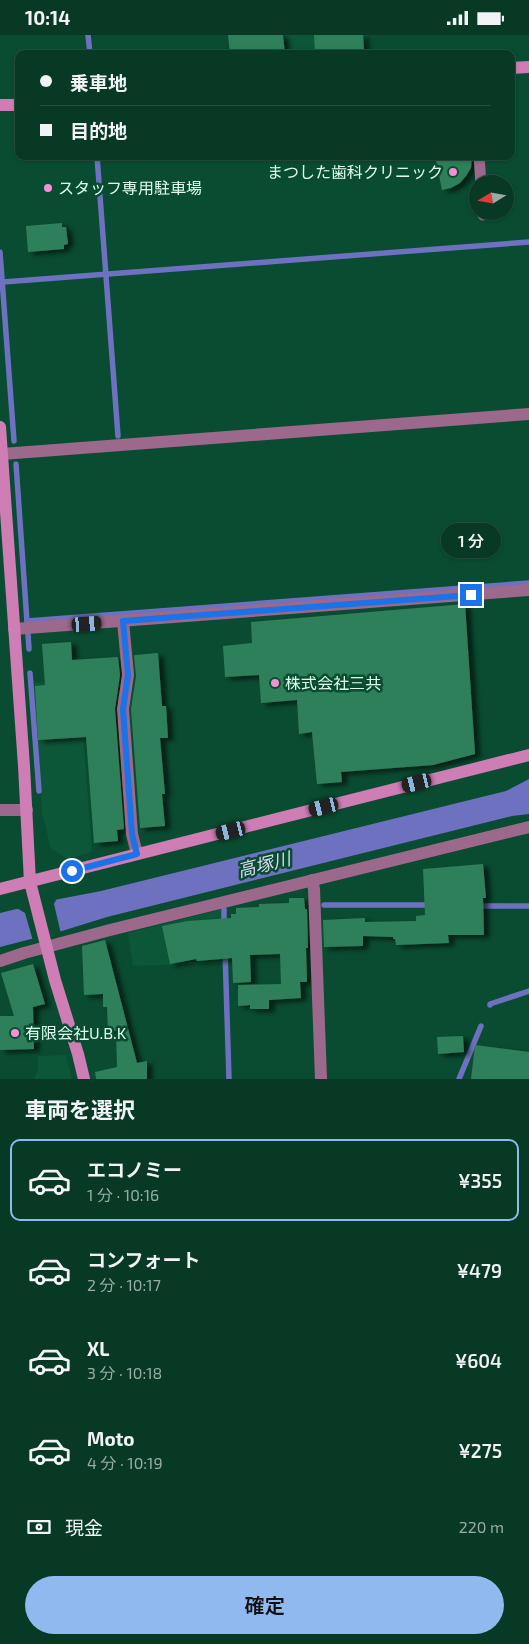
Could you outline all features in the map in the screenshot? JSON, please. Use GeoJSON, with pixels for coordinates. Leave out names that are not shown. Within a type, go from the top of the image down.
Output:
{"type":"FeatureCollection","features":[{"type":"Feature","properties":{"kind":"street"},"geometry":{"type":"LineString","coordinates":[[515,69],[529,67]]}},
{"type":"Feature","properties":{"kind":"street"},"geometry":{"type":"LineString","coordinates":[[0,105],[15,105]]}},
{"type":"Feature","properties":{"kind":"street"},"geometry":{"type":"LineString","coordinates":[[2,456],[529,414]]}},
{"type":"Feature","properties":{"kind":"street"},"geometry":{"type":"LineString","coordinates":[[0,427],[27,809],[30,882],[84,1079]]}},
{"type":"Feature","properties":{"kind":"street"},"geometry":{"type":"LineString","coordinates":[[14,629],[529,590]]}},
{"type":"Feature","properties":{"kind":"street"},"geometry":{"type":"LineString","coordinates":[[123,621],[128,675],[123,709],[132,834],[137,854]]}},
{"type":"Feature","properties":{"kind":"street"},"geometry":{"type":"LineString","coordinates":[[0,889],[529,755]]}},
{"type":"Feature","properties":{"kind":"street"},"geometry":{"type":"LineString","coordinates":[[0,809],[27,809]]}},
{"type":"Feature","properties":{"kind":"street"},"geometry":{"type":"LineString","coordinates":[[0,961],[46,945],[529,827]]}},
{"type":"Feature","properties":{"kind":"street"},"geometry":{"type":"LineString","coordinates":[[312,880],[314,889],[320,1079]]}},
{"type":"Feature","properties":{"kind":"lane"},"geometry":{"type":"LineString","coordinates":[[479,160],[480,175]]}},
{"type":"Feature","properties":{"kind":"shaded area"},"geometry":{"type":"Polygon","coordinates":[[[286,35],[367,35],[369,50],[288,50],[286,35]]]}},
{"type":"Feature","properties":{"kind":"shaded area"},"geometry":{"type":"Polygon","coordinates":[[[79,680],[92,852],[67,859],[51,849],[42,813],[33,683],[79,680]]]}},
{"type":"Feature","properties":{"kind":"shaded area"},"geometry":{"type":"Polygon","coordinates":[[[223,909],[224,963],[133,966],[128,933],[223,909]]]}},
{"type":"Feature","properties":{"kind":"shaded area"},"geometry":{"type":"Polygon","coordinates":[[[66,1055],[72,1079],[34,1079],[38,1069],[38,1056],[66,1055]]]}},
{"type":"Feature","properties":{"kind":"water","name":"高塚川"},"geometry":{"type":"Polygon","coordinates":[[[529,779],[529,814],[512,816],[107,917],[0,947],[0,913],[101,891],[506,791],[529,779]]]}},
{"type":"Feature","properties":{"kind":"pier"},"geometry":{"type":"Polygon","coordinates":[[[58,896],[54,904],[61,934],[33,941],[25,913],[15,907],[58,896]]]}},
{"type":"Feature","properties":{"kind":"building"},"geometry":{"type":"Polygon","coordinates":[[[228,35],[283,35],[285,50],[230,50],[228,35]]]}},
{"type":"Feature","properties":{"kind":"building"},"geometry":{"type":"Polygon","coordinates":[[[314,35],[363,35],[364,50],[315,50],[314,35]]]}},
{"type":"Feature","properties":{"kind":"building","name":"まつした歯科クリニック"},"geometry":{"type":"Polygon","coordinates":[[[436,160],[472,160],[471,168],[460,183],[442,190],[436,160]]]}},
{"type":"Feature","properties":{"kind":"building"},"geometry":{"type":"Polygon","coordinates":[[[62,223],[62,227],[66,227],[68,244],[64,245],[64,249],[28,252],[26,226],[62,223]]]}},
{"type":"Feature","properties":{"kind":"building"},"geometry":{"type":"Polygon","coordinates":[[[465,604],[475,754],[433,765],[341,772],[342,782],[317,784],[312,732],[299,734],[297,700],[261,703],[259,675],[225,677],[223,646],[252,643],[251,622],[465,604]]]}},
{"type":"Feature","properties":{"kind":"building"},"geometry":{"type":"Polygon","coordinates":[[[71,642],[72,660],[118,657],[120,675],[115,709],[124,829],[117,830],[118,841],[94,843],[86,737],[38,740],[35,686],[45,685],[42,644],[71,642]]]}},
{"type":"Feature","properties":{"kind":"building"},"geometry":{"type":"Polygon","coordinates":[[[158,653],[162,706],[166,706],[168,738],[160,738],[165,794],[162,794],[165,826],[140,828],[131,709],[136,676],[134,656],[158,653]]]}},
{"type":"Feature","properties":{"kind":"building"},"geometry":{"type":"Polygon","coordinates":[[[483,864],[486,898],[483,898],[484,935],[448,935],[449,943],[396,945],[393,937],[363,936],[363,946],[324,947],[323,920],[365,918],[365,922],[416,921],[416,916],[425,915],[423,869],[483,864]]]}},
{"type":"Feature","properties":{"kind":"building"},"geometry":{"type":"Polygon","coordinates":[[[289,898],[304,898],[305,909],[307,909],[307,982],[300,982],[301,998],[269,1000],[269,1009],[250,1009],[250,1005],[238,1006],[238,985],[281,984],[280,954],[250,955],[251,982],[233,983],[232,958],[197,961],[196,959],[170,964],[162,926],[188,921],[231,918],[231,914],[236,914],[236,908],[259,907],[259,904],[289,903],[289,898]]]}},
{"type":"Feature","properties":{"kind":"building"},"geometry":{"type":"Polygon","coordinates":[[[105,940],[137,1063],[147,1061],[147,1079],[96,1079],[95,1072],[117,1067],[116,1031],[108,1031],[107,1007],[103,1007],[103,994],[84,995],[82,946],[105,940]]]}},
{"type":"Feature","properties":{"kind":"building"},"geometry":{"type":"Polygon","coordinates":[[[33,964],[45,1004],[33,1007],[34,1049],[0,1050],[0,1016],[14,1016],[1,973],[33,964]]]}},
{"type":"Feature","properties":{"kind":"building"},"geometry":{"type":"Polygon","coordinates":[[[463,1036],[464,1052],[438,1054],[437,1037],[463,1036]]]}},
{"type":"Feature","properties":{"kind":"building"},"geometry":{"type":"Polygon","coordinates":[[[475,1045],[529,1052],[529,1079],[471,1079],[475,1045]]]}},
{"type":"Feature","properties":{"kind":"waterway"},"geometry":{"type":"LineString","coordinates":[[88,35],[90,50]]}},
{"type":"Feature","properties":{"kind":"waterway"},"geometry":{"type":"LineString","coordinates":[[97,160],[118,436]]}},
{"type":"Feature","properties":{"kind":"waterway"},"geometry":{"type":"LineString","coordinates":[[3,282],[529,242]]}},
{"type":"Feature","properties":{"kind":"waterway"},"geometry":{"type":"LineString","coordinates":[[0,252],[14,441]]}},
{"type":"Feature","properties":{"kind":"waterway"},"geometry":{"type":"LineString","coordinates":[[16,464],[27,622]]}},
{"type":"Feature","properties":{"kind":"waterway"},"geometry":{"type":"LineString","coordinates":[[27,621],[529,583]]}},
{"type":"Feature","properties":{"kind":"waterway"},"geometry":{"type":"LineString","coordinates":[[28,634],[29,649]]}},
{"type":"Feature","properties":{"kind":"waterway"},"geometry":{"type":"LineString","coordinates":[[30,673],[39,791]]}},
{"type":"Feature","properties":{"kind":"waterway"},"geometry":{"type":"LineString","coordinates":[[324,905],[432,905]]}},
{"type":"Feature","properties":{"kind":"waterway"},"geometry":{"type":"LineString","coordinates":[[476,906],[529,906]]}},
{"type":"Feature","properties":{"kind":"waterway"},"geometry":{"type":"LineString","coordinates":[[224,909],[224,924]]}},
{"type":"Feature","properties":{"kind":"waterway"},"geometry":{"type":"LineString","coordinates":[[225,951],[229,1079]]}},
{"type":"Feature","properties":{"kind":"waterway"},"geometry":{"type":"LineString","coordinates":[[490,1005],[529,991]]}},
{"type":"Feature","properties":{"kind":"waterway"},"geometry":{"type":"LineString","coordinates":[[459,1079],[481,1026]]}},
{"type":"Feature","properties":{"kind":"place","name":"まつした歯科クリニック"},"geometry":{"type":"Point","coordinates":[453,172]}},
{"type":"Feature","properties":{"kind":"place","name":"スタッフ専用駐車場"},"geometry":{"type":"Point","coordinates":[48,188]}},
{"type":"Feature","properties":{"kind":"place","name":"株式会社三共"},"geometry":{"type":"Point","coordinates":[275,683]}},
{"type":"Feature","properties":{"kind":"place","name":"有限会社U.B.K"},"geometry":{"type":"Point","coordinates":[15,1033]}},
{"type":"Feature","properties":{"kind":"route"},"geometry":{"type":"LineString","coordinates":[[72,871],[137,854],[132,834],[123,709],[128,675],[123,621],[471,595]]}}]}
